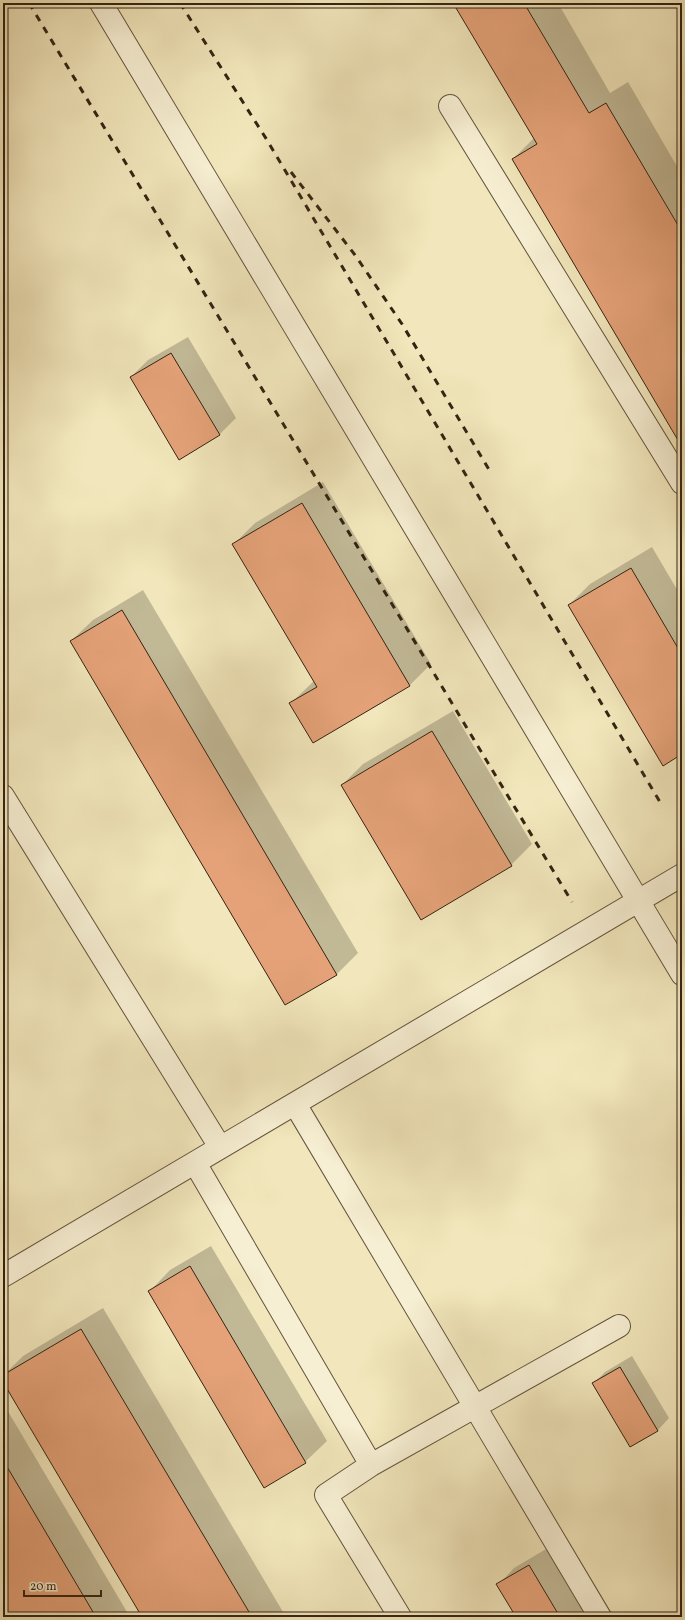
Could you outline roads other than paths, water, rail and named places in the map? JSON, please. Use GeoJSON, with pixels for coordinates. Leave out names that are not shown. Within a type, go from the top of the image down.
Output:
{"type":"FeatureCollection","features":[{"type":"Feature","properties":{"kind":"lane"},"geometry":{"type":"LineString","coordinates":[[101,3],[682,974]]}},
{"type":"Feature","properties":{"kind":"lane"},"geometry":{"type":"LineString","coordinates":[[450,106],[682,483]]}},
{"type":"Feature","properties":{"kind":"lane"},"geometry":{"type":"LineString","coordinates":[[3,798],[220,1148]]}},
{"type":"Feature","properties":{"kind":"lane"},"geometry":{"type":"LineString","coordinates":[[3,1276],[682,875]]}},
{"type":"Feature","properties":{"kind":"lane"},"geometry":{"type":"LineString","coordinates":[[295,1104],[600,1617]]}},
{"type":"Feature","properties":{"kind":"lane"},"geometry":{"type":"LineString","coordinates":[[195,1163],[371,1465]]}},
{"type":"Feature","properties":{"kind":"lane"},"geometry":{"type":"LineString","coordinates":[[400,1617],[326,1495],[371,1465],[475,1408],[618,1326]]}},
{"type":"Feature","properties":{"kind":"railway"},"geometry":{"type":"LineString","coordinates":[[29,3],[572,902]]}},
{"type":"Feature","properties":{"kind":"railway"},"geometry":{"type":"LineString","coordinates":[[180,3],[267,140],[660,802]]}},
{"type":"Feature","properties":{"kind":"railway"},"geometry":{"type":"LineString","coordinates":[[291,172],[355,255],[402,324],[491,473]]}}]}
